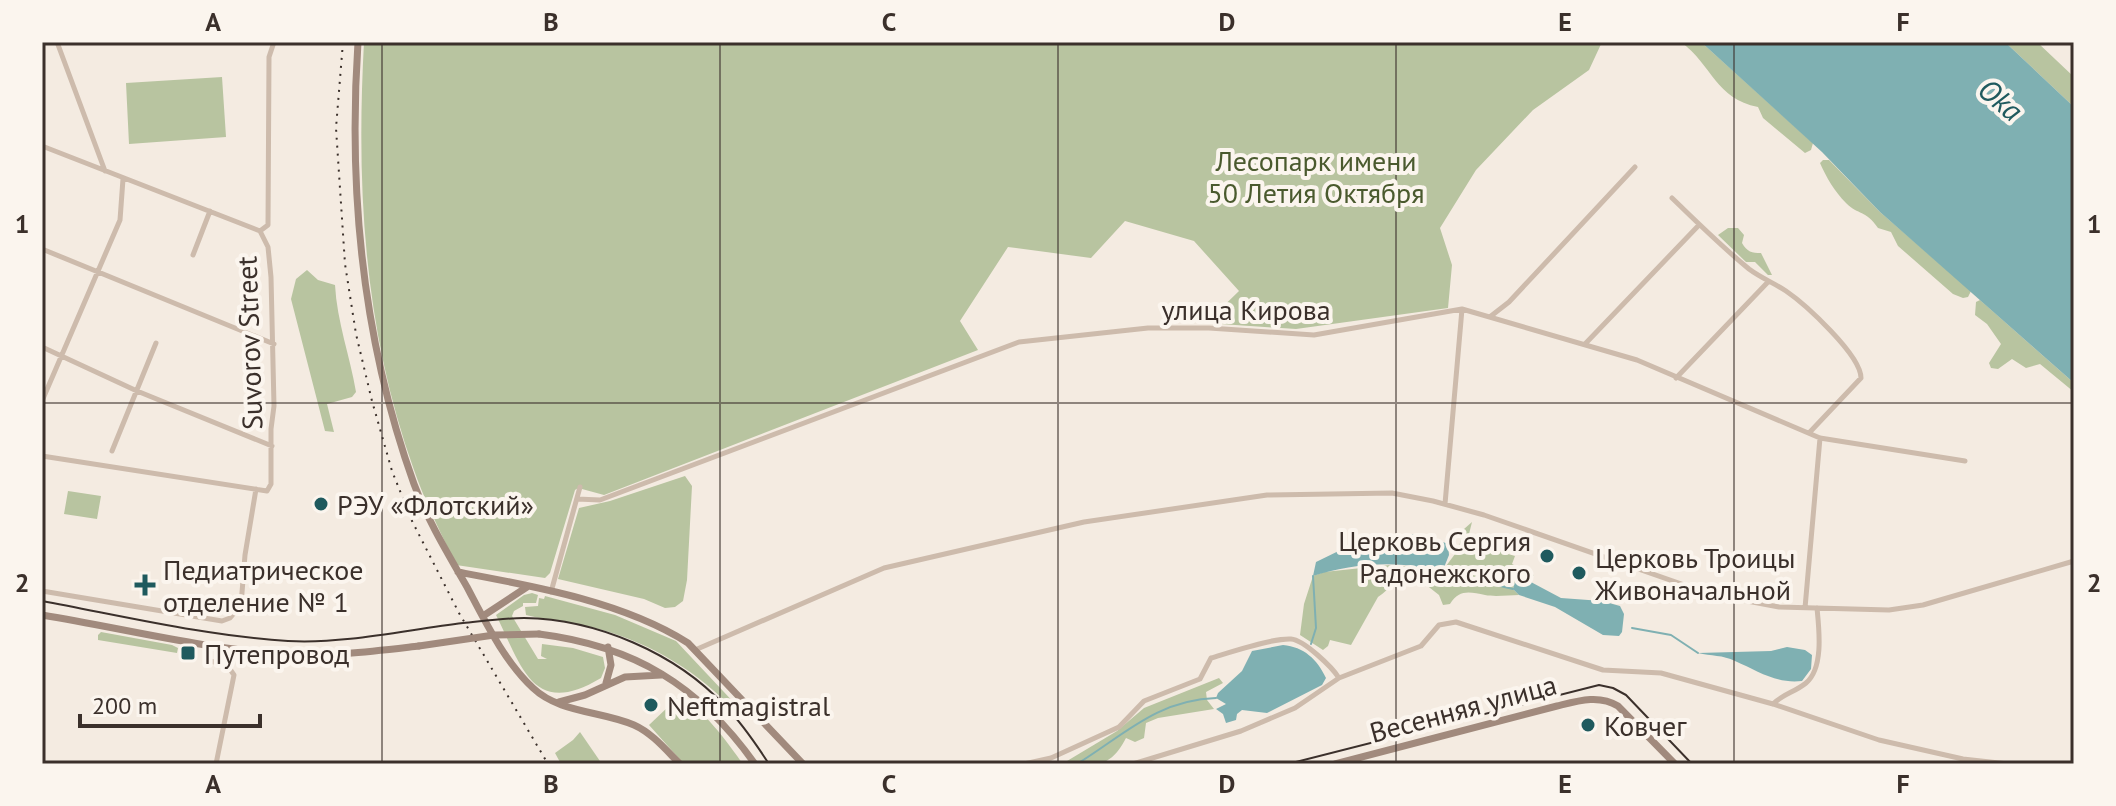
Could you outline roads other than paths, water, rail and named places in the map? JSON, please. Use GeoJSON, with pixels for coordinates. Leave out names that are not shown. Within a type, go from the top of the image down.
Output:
{"type":"FeatureCollection","features":[{"type":"Feature","properties":{"kind":"main road"},"geometry":{"type":"LineString","coordinates":[[358,42],[356,205],[371,326],[390,409],[415,487],[458,572],[522,677],[535,690],[555,702],[638,726],[680,764]]}},
{"type":"Feature","properties":{"kind":"main road"},"geometry":{"type":"LineString","coordinates":[[458,572],[551,593],[641,618],[666,629],[695,650],[803,764]]}},
{"type":"Feature","properties":{"kind":"main road"},"geometry":{"type":"LineString","coordinates":[[483,616],[527,587]]}},
{"type":"Feature","properties":{"kind":"main road"},"geometry":{"type":"LineString","coordinates":[[42,615],[284,654],[378,651],[494,635],[539,634],[580,639],[608,647],[663,675],[709,709],[755,764]]}},
{"type":"Feature","properties":{"kind":"main road"},"geometry":{"type":"LineString","coordinates":[[605,684],[611,665],[608,647]]}},
{"type":"Feature","properties":{"kind":"main road"},"geometry":{"type":"LineString","coordinates":[[555,702],[585,695],[605,684],[635,675],[663,675]]}},
{"type":"Feature","properties":{"kind":"main road","name":"Весенняя улица"},"geometry":{"type":"LineString","coordinates":[[1335,764],[1585,699],[1603,700],[1618,706],[1675,764]]}},
{"type":"Feature","properties":{"kind":"street"},"geometry":{"type":"LineString","coordinates":[[57,42],[105,171]]}},
{"type":"Feature","properties":{"kind":"street","name":"Suvorov Street"},"geometry":{"type":"LineString","coordinates":[[256,489],[267,491],[271,484],[273,446],[274,344],[268,247],[260,231],[268,225],[269,57],[274,42]]}},
{"type":"Feature","properties":{"kind":"street"},"geometry":{"type":"LineString","coordinates":[[42,146],[260,231]]}},
{"type":"Feature","properties":{"kind":"street"},"geometry":{"type":"LineString","coordinates":[[1490,317],[1509,302],[1635,167]]}},
{"type":"Feature","properties":{"kind":"street"},"geometry":{"type":"LineString","coordinates":[[42,401],[120,220],[123,179]]}},
{"type":"Feature","properties":{"kind":"street"},"geometry":{"type":"LineString","coordinates":[[1672,198],[1767,283],[1784,290],[1800,303],[1844,347],[1860,369],[1861,378],[1809,433]]}},
{"type":"Feature","properties":{"kind":"street"},"geometry":{"type":"LineString","coordinates":[[193,255],[210,211]]}},
{"type":"Feature","properties":{"kind":"street"},"geometry":{"type":"LineString","coordinates":[[268,225],[268,247]]}},
{"type":"Feature","properties":{"kind":"street"},"geometry":{"type":"LineString","coordinates":[[1585,344],[1699,225]]}},
{"type":"Feature","properties":{"kind":"street"},"geometry":{"type":"LineString","coordinates":[[42,249],[274,344]]}},
{"type":"Feature","properties":{"kind":"street"},"geometry":{"type":"LineString","coordinates":[[1676,378],[1767,283]]}},
{"type":"Feature","properties":{"kind":"street"},"geometry":{"type":"LineString","coordinates":[[1445,504],[1462,309]]}},
{"type":"Feature","properties":{"kind":"street","name":"улица Кирова"},"geometry":{"type":"LineString","coordinates":[[577,499],[600,500],[1019,342],[1148,328],[1209,328],[1314,335],[1462,309],[1637,360],[1820,438],[1965,461]]}},
{"type":"Feature","properties":{"kind":"street"},"geometry":{"type":"LineString","coordinates":[[112,451],[156,343]]}},
{"type":"Feature","properties":{"kind":"street"},"geometry":{"type":"LineString","coordinates":[[42,347],[137,391],[273,446]]}},
{"type":"Feature","properties":{"kind":"street"},"geometry":{"type":"LineString","coordinates":[[1805,608],[1820,438]]}},
{"type":"Feature","properties":{"kind":"street"},"geometry":{"type":"LineString","coordinates":[[42,456],[256,489],[245,555],[241,605],[230,618],[219,621],[42,591]]}},
{"type":"Feature","properties":{"kind":"street"},"geometry":{"type":"LineString","coordinates":[[551,593],[580,487]]}},
{"type":"Feature","properties":{"kind":"street"},"geometry":{"type":"LineString","coordinates":[[695,650],[884,568],[1022,534],[1162,509],[1267,495],[1392,493],[1445,504],[1710,594],[1750,603],[1805,608],[1889,610],[1923,605],[2074,561]]}},
{"type":"Feature","properties":{"kind":"street"},"geometry":{"type":"LineString","coordinates":[[1773,704],[1782,695],[1808,682],[1815,671],[1817,608]]}},
{"type":"Feature","properties":{"kind":"street"},"geometry":{"type":"LineString","coordinates":[[1133,764],[1241,731],[1295,708],[1339,678],[1421,646],[1439,625],[1456,622],[1603,670],[1661,673],[1773,704],[1879,740],[1963,759],[2008,764]]}},
{"type":"Feature","properties":{"kind":"street"},"geometry":{"type":"LineString","coordinates":[[1024,764],[1051,758],[1119,727],[1144,701],[1200,679],[1211,658],[1233,651],[1292,639],[1304,643],[1339,678]]}},
{"type":"Feature","properties":{"kind":"street"},"geometry":{"type":"LineString","coordinates":[[210,644],[206,660],[227,665],[234,675],[216,764]]}},
{"type":"Feature","properties":{"kind":"water","name":"Oka"},"geometry":{"type":"Polygon","coordinates":[[[1701,42],[2005,42],[2074,107],[2074,383],[1880,212],[1822,152],[1701,42]]]}},
{"type":"Feature","properties":{"kind":"water"},"geometry":{"type":"Polygon","coordinates":[[[1409,534],[1428,536],[1448,544],[1449,555],[1443,570],[1436,573],[1382,564],[1313,576],[1316,562],[1357,542],[1409,534]]]}},
{"type":"Feature","properties":{"kind":"water"},"geometry":{"type":"Polygon","coordinates":[[[1529,581],[1561,598],[1602,601],[1620,606],[1624,614],[1622,632],[1619,636],[1603,635],[1555,607],[1519,595],[1513,589],[1515,582],[1529,581]]]}},
{"type":"Feature","properties":{"kind":"water"},"geometry":{"type":"Polygon","coordinates":[[[1283,645],[1297,648],[1314,660],[1326,678],[1322,685],[1267,713],[1242,710],[1236,720],[1226,723],[1223,714],[1216,709],[1226,704],[1216,698],[1218,693],[1242,671],[1252,651],[1283,645]]]}},
{"type":"Feature","properties":{"kind":"water"},"geometry":{"type":"Polygon","coordinates":[[[1787,647],[1805,650],[1812,655],[1811,669],[1802,681],[1775,679],[1730,659],[1698,653],[1771,651],[1787,647]]]}},
{"type":"Feature","properties":{"kind":"waterway"},"geometry":{"type":"LineString","coordinates":[[1449,574],[1513,589]]}},
{"type":"Feature","properties":{"kind":"waterway"},"geometry":{"type":"LineString","coordinates":[[1311,644],[1316,628],[1313,576]]}},
{"type":"Feature","properties":{"kind":"waterway"},"geometry":{"type":"LineString","coordinates":[[1632,628],[1671,635],[1698,653]]}},
{"type":"Feature","properties":{"kind":"waterway"},"geometry":{"type":"LineString","coordinates":[[1077,764],[1158,712],[1195,700],[1216,698]]}},
{"type":"Feature","properties":{"kind":"tram line"},"geometry":{"type":"LineString","coordinates":[[42,601],[195,630],[288,641],[354,638],[509,618],[579,625],[633,642],[683,670],[731,713],[769,764]]}},
{"type":"Feature","properties":{"kind":"tram line"},"geometry":{"type":"LineString","coordinates":[[1288,764],[1599,685],[1626,695],[1692,764]]}},
{"type":"Feature","properties":{"kind":"railway"},"geometry":{"type":"LineString","coordinates":[[343,42],[336,128],[345,264],[356,334],[372,401],[392,471],[412,521],[459,613],[548,764]]}},
{"type":"Feature","properties":{"kind":"place","name":"РЭУ «Флотский»"},"geometry":{"type":"Point","coordinates":[321,504]}},
{"type":"Feature","properties":{"kind":"place","name":"Церковь Сергия Радонежского"},"geometry":{"type":"Point","coordinates":[1547,556]}},
{"type":"Feature","properties":{"kind":"place","name":"Церковь Троицы Живоначальной"},"geometry":{"type":"Point","coordinates":[1579,573]}},
{"type":"Feature","properties":{"kind":"place","name":"Педиатрическое отделение № 1"},"geometry":{"type":"Point","coordinates":[145,585]}},
{"type":"Feature","properties":{"kind":"place","name":"Путепровод"},"geometry":{"type":"Point","coordinates":[188,653]}},
{"type":"Feature","properties":{"kind":"place","name":"Neftmagistral"},"geometry":{"type":"Point","coordinates":[651,705]}},
{"type":"Feature","properties":{"kind":"place","name":"Ковчег"},"geometry":{"type":"Point","coordinates":[1588,725]}},
{"type":"Feature","properties":{"kind":"park label","name":"Лесопарк имени 50 Летия Октября"},"geometry":{"type":"Point","coordinates":[1316,176]}}]}
